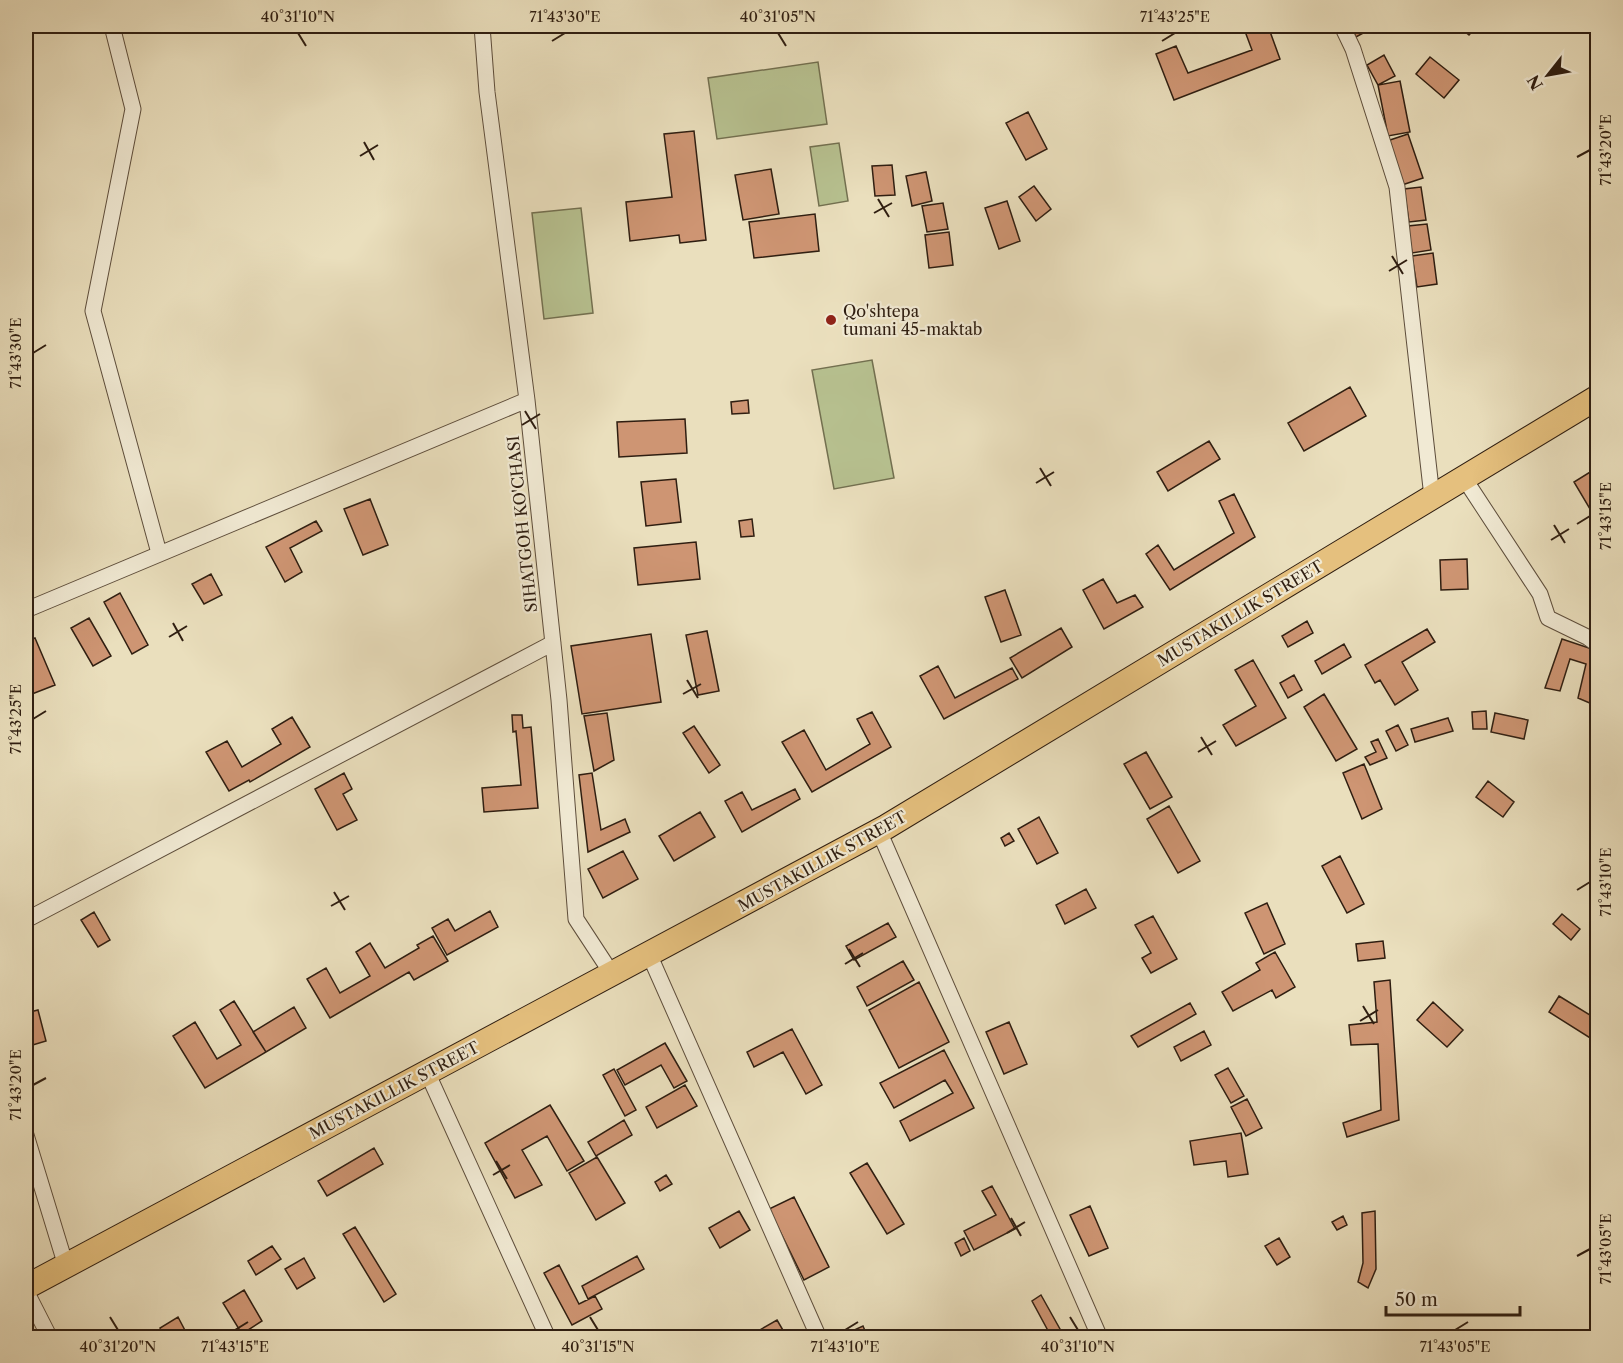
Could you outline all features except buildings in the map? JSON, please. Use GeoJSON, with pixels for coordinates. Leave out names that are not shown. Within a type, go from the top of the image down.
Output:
{"type":"FeatureCollection","features":[{"type":"Feature","properties":{"kind":"main road","name":"MUSTAKILLIK STREET"},"geometry":{"type":"LineString","coordinates":[[26,1289],[879,831],[1598,398]]}},
{"type":"Feature","properties":{"kind":"street"},"geometry":{"type":"LineString","coordinates":[[112,26],[133,109],[93,311],[159,554]]}},
{"type":"Feature","properties":{"kind":"street","name":"SIHATGOH KO'CHASI"},"geometry":{"type":"LineString","coordinates":[[482,26],[487,92],[527,400],[553,643],[576,919],[612,974]]}},
{"type":"Feature","properties":{"kind":"street"},"geometry":{"type":"LineString","coordinates":[[1342,26],[1353,49],[1397,187],[1432,497]]}},
{"type":"Feature","properties":{"kind":"street"},"geometry":{"type":"LineString","coordinates":[[26,610],[527,400]]}},
{"type":"Feature","properties":{"kind":"street"},"geometry":{"type":"LineString","coordinates":[[1464,478],[1540,594],[1548,618],[1587,637],[1598,645]]}},
{"type":"Feature","properties":{"kind":"street"},"geometry":{"type":"LineString","coordinates":[[26,920],[553,643]]}},
{"type":"Feature","properties":{"kind":"street"},"geometry":{"type":"LineString","coordinates":[[879,831],[1100,1338]]}},
{"type":"Feature","properties":{"kind":"street"},"geometry":{"type":"LineString","coordinates":[[649,954],[819,1338]]}},
{"type":"Feature","properties":{"kind":"street"},"geometry":{"type":"LineString","coordinates":[[427,1072],[548,1338]]}},
{"type":"Feature","properties":{"kind":"street"},"geometry":{"type":"LineString","coordinates":[[26,1135],[66,1266]]}},
{"type":"Feature","properties":{"kind":"street"},"geometry":{"type":"LineString","coordinates":[[26,1289],[50,1338]]}},
{"type":"Feature","properties":{"kind":"green space"},"geometry":{"type":"Polygon","coordinates":[[[818,62],[827,124],[717,139],[708,78],[818,62]]]}},
{"type":"Feature","properties":{"kind":"green space"},"geometry":{"type":"Polygon","coordinates":[[[839,143],[848,201],[819,206],[810,147],[839,143]]]}},
{"type":"Feature","properties":{"kind":"green space"},"geometry":{"type":"Polygon","coordinates":[[[581,208],[593,313],[544,319],[532,213],[581,208]]]}},
{"type":"Feature","properties":{"kind":"green space"},"geometry":{"type":"Polygon","coordinates":[[[872,360],[894,478],[834,489],[812,370],[872,360]]]}},
{"type":"Feature","properties":{"kind":"place","name":"Qo'shtepa tumani 45-maktab"},"geometry":{"type":"Point","coordinates":[831,320]}}]}
